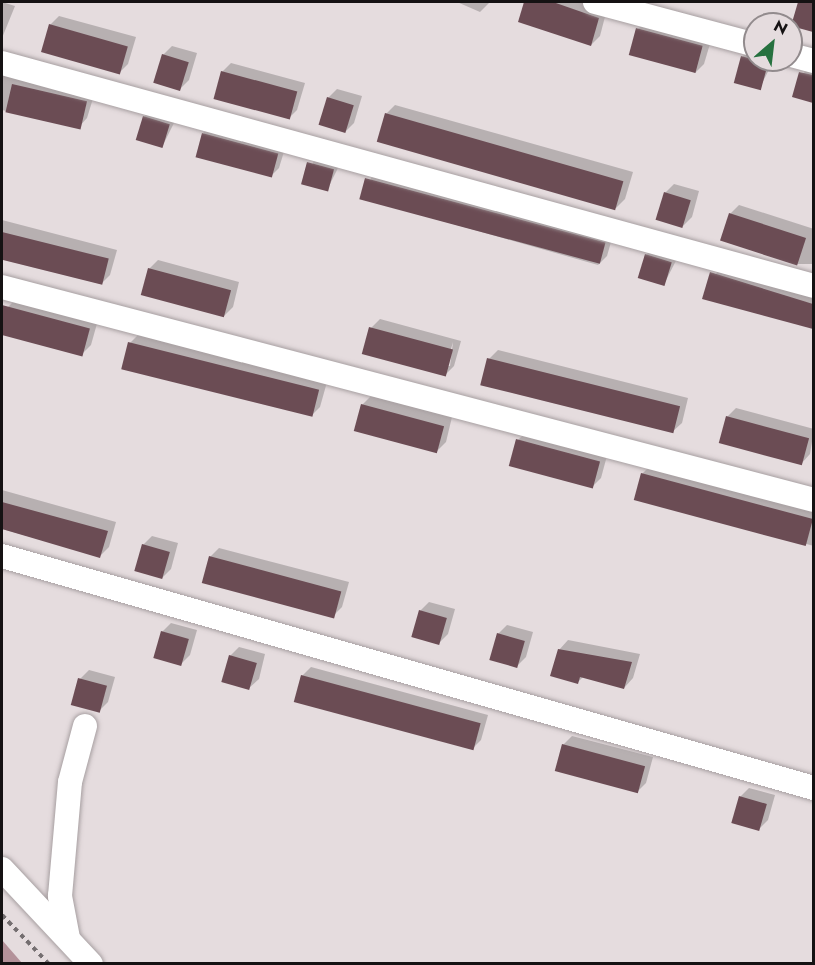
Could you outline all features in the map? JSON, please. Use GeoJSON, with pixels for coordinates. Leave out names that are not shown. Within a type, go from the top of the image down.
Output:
{"type":"FeatureCollection","features":[{"type":"Feature","properties":{"kind":"street"},"geometry":{"type":"LineString","coordinates":[[595,2],[619,5],[743,41]]}},
{"type":"Feature","properties":{"kind":"street"},"geometry":{"type":"LineString","coordinates":[[2,63],[813,285]]}},
{"type":"Feature","properties":{"kind":"street"},"geometry":{"type":"LineString","coordinates":[[2,287],[813,500]]}},
{"type":"Feature","properties":{"kind":"street"},"geometry":{"type":"LineString","coordinates":[[2,556],[813,789]]}},
{"type":"Feature","properties":{"kind":"street"},"geometry":{"type":"LineString","coordinates":[[68,938],[61,884],[70,783],[85,726]]}},
{"type":"Feature","properties":{"kind":"street"},"geometry":{"type":"LineString","coordinates":[[2,869],[92,963]]}},
{"type":"Feature","properties":{"kind":"path"},"geometry":{"type":"LineString","coordinates":[[2,915],[50,963]]}},
{"type":"Feature","properties":{"kind":"shaded area"},"geometry":{"type":"Polygon","coordinates":[[[2,940],[22,963],[2,963],[2,940]]]}},
{"type":"Feature","properties":{"kind":"building"},"geometry":{"type":"Polygon","coordinates":[[[524,2],[553,2],[599,18],[591,46],[518,22],[524,2]]]}},
{"type":"Feature","properties":{"kind":"building"},"geometry":{"type":"Polygon","coordinates":[[[798,2],[813,2],[813,32],[803,29],[803,12],[795,12],[798,2]]]}},
{"type":"Feature","properties":{"kind":"building"},"geometry":{"type":"Polygon","coordinates":[[[49,24],[128,47],[120,74],[41,52],[49,24]]]}},
{"type":"Feature","properties":{"kind":"building"},"geometry":{"type":"Polygon","coordinates":[[[636,28],[703,46],[695,73],[629,55],[636,28]]]}},
{"type":"Feature","properties":{"kind":"building"},"geometry":{"type":"Polygon","coordinates":[[[162,54],[189,62],[180,91],[153,83],[162,54]]]}},
{"type":"Feature","properties":{"kind":"building"},"geometry":{"type":"Polygon","coordinates":[[[741,56],[743,57],[743,72],[766,72],[761,90],[734,83],[741,56]]]}},
{"type":"Feature","properties":{"kind":"building"},"geometry":{"type":"Polygon","coordinates":[[[221,71],[297,91],[290,119],[213,99],[221,71]]]}},
{"type":"Feature","properties":{"kind":"building"},"geometry":{"type":"Polygon","coordinates":[[[799,72],[813,75],[813,103],[792,97],[799,72]]]}},
{"type":"Feature","properties":{"kind":"building"},"geometry":{"type":"Polygon","coordinates":[[[12,84],[87,101],[81,130],[5,112],[12,84]]]}},
{"type":"Feature","properties":{"kind":"building"},"geometry":{"type":"Polygon","coordinates":[[[327,97],[354,105],[345,133],[319,125],[327,97]]]}},
{"type":"Feature","properties":{"kind":"building"},"geometry":{"type":"Polygon","coordinates":[[[385,113],[623,181],[615,210],[377,142],[385,113]]]}},
{"type":"Feature","properties":{"kind":"building"},"geometry":{"type":"Polygon","coordinates":[[[143,116],[170,124],[162,148],[136,140],[143,116]]]}},
{"type":"Feature","properties":{"kind":"building"},"geometry":{"type":"Polygon","coordinates":[[[202,133],[278,153],[272,178],[196,157],[202,133]]]}},
{"type":"Feature","properties":{"kind":"building"},"geometry":{"type":"Polygon","coordinates":[[[307,162],[334,169],[328,191],[301,184],[307,162]]]}},
{"type":"Feature","properties":{"kind":"building"},"geometry":{"type":"Polygon","coordinates":[[[365,178],[606,242],[600,264],[359,199],[365,178]]]}},
{"type":"Feature","properties":{"kind":"building"},"geometry":{"type":"Polygon","coordinates":[[[664,192],[691,200],[682,228],[656,220],[664,192]]]}},
{"type":"Feature","properties":{"kind":"building"},"geometry":{"type":"Polygon","coordinates":[[[729,213],[806,238],[797,266],[720,241],[729,213]]]}},
{"type":"Feature","properties":{"kind":"building"},"geometry":{"type":"Polygon","coordinates":[[[2,232],[109,259],[102,285],[2,260],[2,232]]]}},
{"type":"Feature","properties":{"kind":"building"},"geometry":{"type":"Polygon","coordinates":[[[645,254],[672,262],[664,286],[638,278],[645,254]]]}},
{"type":"Feature","properties":{"kind":"building"},"geometry":{"type":"Polygon","coordinates":[[[148,268],[231,290],[224,317],[141,295],[148,268]]]}},
{"type":"Feature","properties":{"kind":"building"},"geometry":{"type":"Polygon","coordinates":[[[710,272],[813,304],[813,329],[702,299],[710,272]]]}},
{"type":"Feature","properties":{"kind":"building"},"geometry":{"type":"Polygon","coordinates":[[[2,305],[90,329],[82,357],[2,335],[2,305]]]}},
{"type":"Feature","properties":{"kind":"building"},"geometry":{"type":"Polygon","coordinates":[[[369,327],[453,350],[446,377],[362,354],[369,327]]]}},
{"type":"Feature","properties":{"kind":"building"},"geometry":{"type":"Polygon","coordinates":[[[128,342],[319,390],[312,417],[121,369],[128,342]]]}},
{"type":"Feature","properties":{"kind":"building"},"geometry":{"type":"Polygon","coordinates":[[[487,358],[680,406],[673,433],[480,385],[487,358]]]}},
{"type":"Feature","properties":{"kind":"building"},"geometry":{"type":"Polygon","coordinates":[[[361,404],[444,426],[437,453],[354,431],[361,404]]]}},
{"type":"Feature","properties":{"kind":"building"},"geometry":{"type":"Polygon","coordinates":[[[726,416],[809,438],[802,465],[719,443],[726,416]]]}},
{"type":"Feature","properties":{"kind":"building"},"geometry":{"type":"Polygon","coordinates":[[[516,439],[600,462],[593,489],[509,466],[516,439]]]}},
{"type":"Feature","properties":{"kind":"building"},"geometry":{"type":"Polygon","coordinates":[[[641,473],[813,519],[806,546],[634,500],[641,473]]]}},
{"type":"Feature","properties":{"kind":"building"},"geometry":{"type":"Polygon","coordinates":[[[2,502],[108,531],[100,558],[2,529],[2,502]]]}},
{"type":"Feature","properties":{"kind":"building"},"geometry":{"type":"Polygon","coordinates":[[[142,544],[170,552],[162,579],[134,571],[142,544]]]}},
{"type":"Feature","properties":{"kind":"building"},"geometry":{"type":"Polygon","coordinates":[[[209,556],[341,591],[334,619],[202,583],[209,556]]]}},
{"type":"Feature","properties":{"kind":"building"},"geometry":{"type":"Polygon","coordinates":[[[419,610],[447,618],[439,645],[411,637],[419,610]]]}},
{"type":"Feature","properties":{"kind":"building"},"geometry":{"type":"Polygon","coordinates":[[[161,631],[189,639],[181,666],[153,658],[161,631]]]}},
{"type":"Feature","properties":{"kind":"building"},"geometry":{"type":"Polygon","coordinates":[[[497,633],[525,641],[517,668],[489,660],[497,633]]]}},
{"type":"Feature","properties":{"kind":"building"},"geometry":{"type":"Polygon","coordinates":[[[558,649],[632,662],[624,689],[580,677],[578,684],[550,676],[558,649]]]}},
{"type":"Feature","properties":{"kind":"building"},"geometry":{"type":"Polygon","coordinates":[[[229,655],[257,663],[249,690],[221,682],[229,655]]]}},
{"type":"Feature","properties":{"kind":"building"},"geometry":{"type":"Polygon","coordinates":[[[301,675],[481,723],[473,750],[294,702],[301,675]]]}},
{"type":"Feature","properties":{"kind":"building"},"geometry":{"type":"Polygon","coordinates":[[[78,678],[107,686],[100,713],[71,705],[78,678]]]}},
{"type":"Feature","properties":{"kind":"building"},"geometry":{"type":"Polygon","coordinates":[[[562,744],[645,766],[638,793],[555,771],[562,744]]]}},
{"type":"Feature","properties":{"kind":"building"},"geometry":{"type":"Polygon","coordinates":[[[739,796],[767,804],[759,831],[731,823],[739,796]]]}}]}
